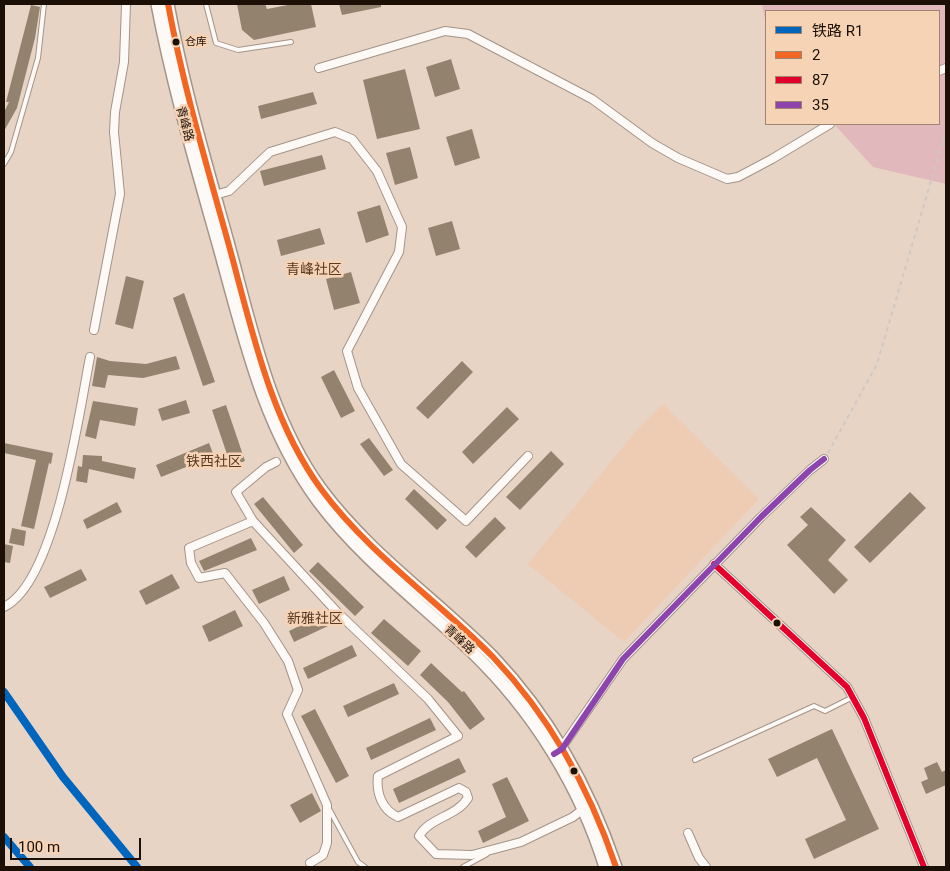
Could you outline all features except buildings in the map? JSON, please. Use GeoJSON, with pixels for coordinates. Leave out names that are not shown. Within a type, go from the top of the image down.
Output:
{"type":"FeatureCollection","features":[{"type":"Feature","properties":{"kind":"main road","name":"青峰路"},"geometry":{"type":"LineString","coordinates":[[157,4],[175,90],[270,387],[298,451],[319,486],[354,528],[493,658],[533,704],[558,751],[593,807],[616,867]]}},
{"type":"Feature","properties":{"kind":"main road","name":"青峰路"},"geometry":{"type":"LineString","coordinates":[[168,4],[210,196]]}},
{"type":"Feature","properties":{"kind":"main road","name":"青峰路"},"geometry":{"type":"LineString","coordinates":[[558,751],[605,867]]}},
{"type":"Feature","properties":{"kind":"street"},"geometry":{"type":"LineString","coordinates":[[94,330],[120,194],[114,132],[115,112],[124,62],[126,4]]}},
{"type":"Feature","properties":{"kind":"street"},"geometry":{"type":"LineString","coordinates":[[319,68],[445,31],[468,34],[592,98],[652,143],[678,158],[727,179],[738,177],[772,159],[828,125]]}},
{"type":"Feature","properties":{"kind":"street"},"geometry":{"type":"LineString","coordinates":[[210,196],[229,191],[270,152],[335,132],[352,139],[377,171],[402,227],[399,252],[347,351],[358,388],[401,464],[466,521],[528,456]]}},
{"type":"Feature","properties":{"kind":"street"},"geometry":{"type":"LineString","coordinates":[[4,607],[16,602],[34,573],[50,536],[63,489],[90,357]]}},
{"type":"Feature","properties":{"kind":"street"},"geometry":{"type":"LineString","coordinates":[[558,751],[622,659],[714,564],[789,490],[824,459]]}},
{"type":"Feature","properties":{"kind":"street"},"geometry":{"type":"LineString","coordinates":[[276,462],[266,467],[236,492],[253,521],[337,612],[428,699],[458,736],[378,776],[377,783],[382,803],[390,813],[398,817],[459,788],[466,792],[468,798],[462,807],[425,827],[419,836],[436,854],[472,855],[521,842],[572,817],[583,809]]}},
{"type":"Feature","properties":{"kind":"street"},"geometry":{"type":"LineString","coordinates":[[253,521],[189,548],[191,563],[199,578],[225,573],[264,623],[288,661],[298,690],[287,714],[327,806],[327,843],[323,854],[310,863]]}},
{"type":"Feature","properties":{"kind":"street"},"geometry":{"type":"LineString","coordinates":[[714,564],[847,687],[864,718],[924,867]]}},
{"type":"Feature","properties":{"kind":"street"},"geometry":{"type":"LineString","coordinates":[[688,833],[699,858],[706,867]]}},
{"type":"Feature","properties":{"kind":"lane"},"geometry":{"type":"LineString","coordinates":[[4,164],[11,152],[38,58],[44,4]]}},
{"type":"Feature","properties":{"kind":"lane"},"geometry":{"type":"LineString","coordinates":[[206,4],[216,44],[238,50],[291,42]]}},
{"type":"Feature","properties":{"kind":"lane"},"geometry":{"type":"LineString","coordinates":[[695,760],[814,706],[825,711],[853,697]]}},
{"type":"Feature","properties":{"kind":"lane"},"geometry":{"type":"LineString","coordinates":[[327,806],[358,862],[365,867]]}},
{"type":"Feature","properties":{"kind":"lane"},"geometry":{"type":"LineString","coordinates":[[463,867],[494,850]]}},
{"type":"Feature","properties":{"kind":"path"},"geometry":{"type":"LineString","coordinates":[[824,459],[877,364],[946,130]]}},
{"type":"Feature","properties":{"kind":"shaded area"},"geometry":{"type":"Polygon","coordinates":[[[762,4],[946,4],[946,184],[873,167],[835,125],[940,125],[940,10],[765,10],[765,20],[762,4]]]}},
{"type":"Feature","properties":{"kind":"shaded area"},"geometry":{"type":"Polygon","coordinates":[[[663,404],[759,499],[624,642],[528,564],[635,432],[663,404]]]}},
{"type":"Feature","properties":{"kind":"rail line","name":"R1"},"geometry":{"type":"LineString","coordinates":[[4,692],[63,777],[137,867]]}},
{"type":"Feature","properties":{"kind":"rail line","name":"R1"},"geometry":{"type":"LineString","coordinates":[[4,837],[30,867]]}},
{"type":"Feature","properties":{"kind":"transit line","name":"2"},"geometry":{"type":"LineString","coordinates":[[168,4],[195,124],[254,338],[275,402],[303,461],[321,489],[360,535],[472,636],[514,680],[533,704],[581,783],[606,838],[616,867]]}},
{"type":"Feature","properties":{"kind":"transit line","name":"35"},"geometry":{"type":"LineString","coordinates":[[554,754],[562,749],[623,659],[761,517],[824,459]]}},
{"type":"Feature","properties":{"kind":"transit line","name":"87"},"geometry":{"type":"LineString","coordinates":[[714,564],[847,687],[864,718],[924,867]]}},
{"type":"Feature","properties":{"kind":"place","name":"仓库"},"geometry":{"type":"Point","coordinates":[176,42]}},
{"type":"Feature","properties":{"kind":"district","name":"青峰社区"},"geometry":{"type":"Point","coordinates":[314,270]}},
{"type":"Feature","properties":{"kind":"district","name":"铁西社区"},"geometry":{"type":"Point","coordinates":[214,462]}},
{"type":"Feature","properties":{"kind":"district","name":"新雅社区"},"geometry":{"type":"Point","coordinates":[315,619]}}]}
